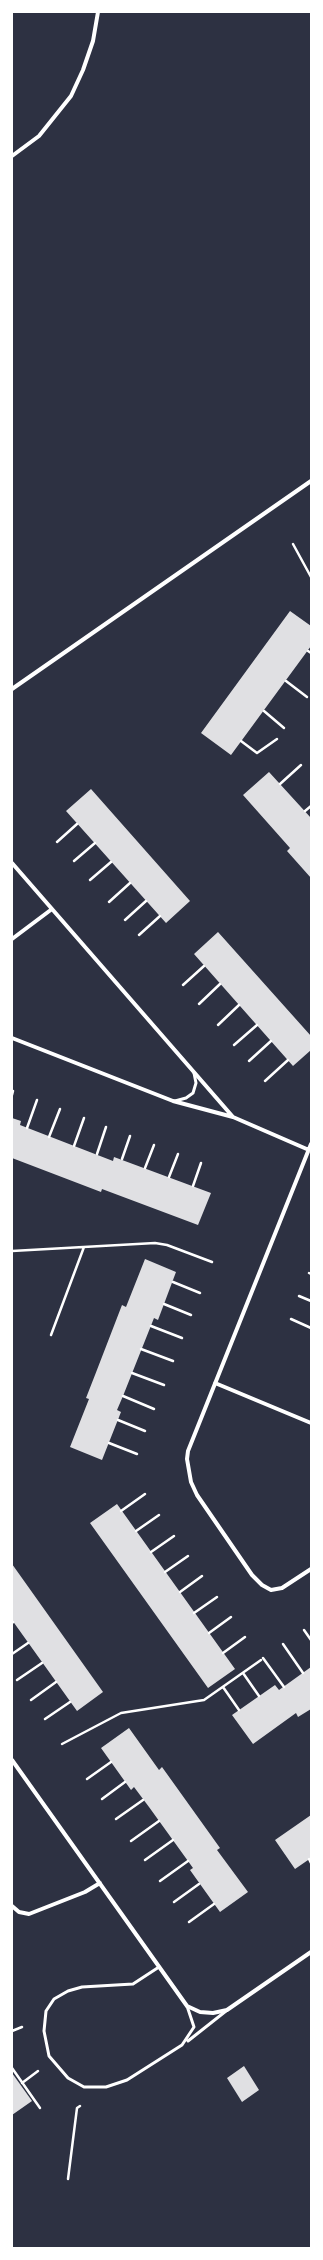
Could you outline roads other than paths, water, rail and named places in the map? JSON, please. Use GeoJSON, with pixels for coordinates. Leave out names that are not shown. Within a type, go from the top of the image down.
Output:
{"type":"FeatureCollection","features":[{"type":"Feature","properties":{"kind":"street"},"geometry":{"type":"LineString","coordinates":[[12,156],[39,136],[71,96],[83,70],[93,41],[98,12]]}},
{"type":"Feature","properties":{"kind":"street"},"geometry":{"type":"LineString","coordinates":[[12,688],[311,481]]}},
{"type":"Feature","properties":{"kind":"street"},"geometry":{"type":"LineString","coordinates":[[12,863],[233,1117]]}},
{"type":"Feature","properties":{"kind":"street"},"geometry":{"type":"LineString","coordinates":[[12,939],[52,909]]}},
{"type":"Feature","properties":{"kind":"street"},"geometry":{"type":"LineString","coordinates":[[12,1038],[173,1102],[233,1117],[309,1150]]}},
{"type":"Feature","properties":{"kind":"street"},"geometry":{"type":"LineString","coordinates":[[311,1144],[215,1383],[187,1459],[191,1482],[197,1495],[252,1575],[262,1584],[271,1590],[282,1588],[311,1569]]}},
{"type":"Feature","properties":{"kind":"street"},"geometry":{"type":"LineString","coordinates":[[215,1383],[311,1423]]}},
{"type":"Feature","properties":{"kind":"street"},"geometry":{"type":"LineString","coordinates":[[12,1760],[187,2006],[206,2012],[227,2010],[311,1952]]}},
{"type":"Feature","properties":{"kind":"street"},"geometry":{"type":"LineString","coordinates":[[12,1906],[19,1912],[29,1914],[85,1892],[100,1883]]}},
{"type":"Feature","properties":{"kind":"lane"},"geometry":{"type":"LineString","coordinates":[[173,1102],[186,1098],[194,1093],[196,1083],[194,1072]]}},
{"type":"Feature","properties":{"kind":"lane"},"geometry":{"type":"LineString","coordinates":[[159,1967],[133,1984],[82,1987],[68,1991],[54,1999],[46,2011],[44,2031],[49,2056],[68,2078],[84,2087],[106,2087],[127,2080],[182,2046],[227,2010]]}},
{"type":"Feature","properties":{"kind":"lane"},"geometry":{"type":"LineString","coordinates":[[182,2046],[194,2027],[187,2006]]}}]}
